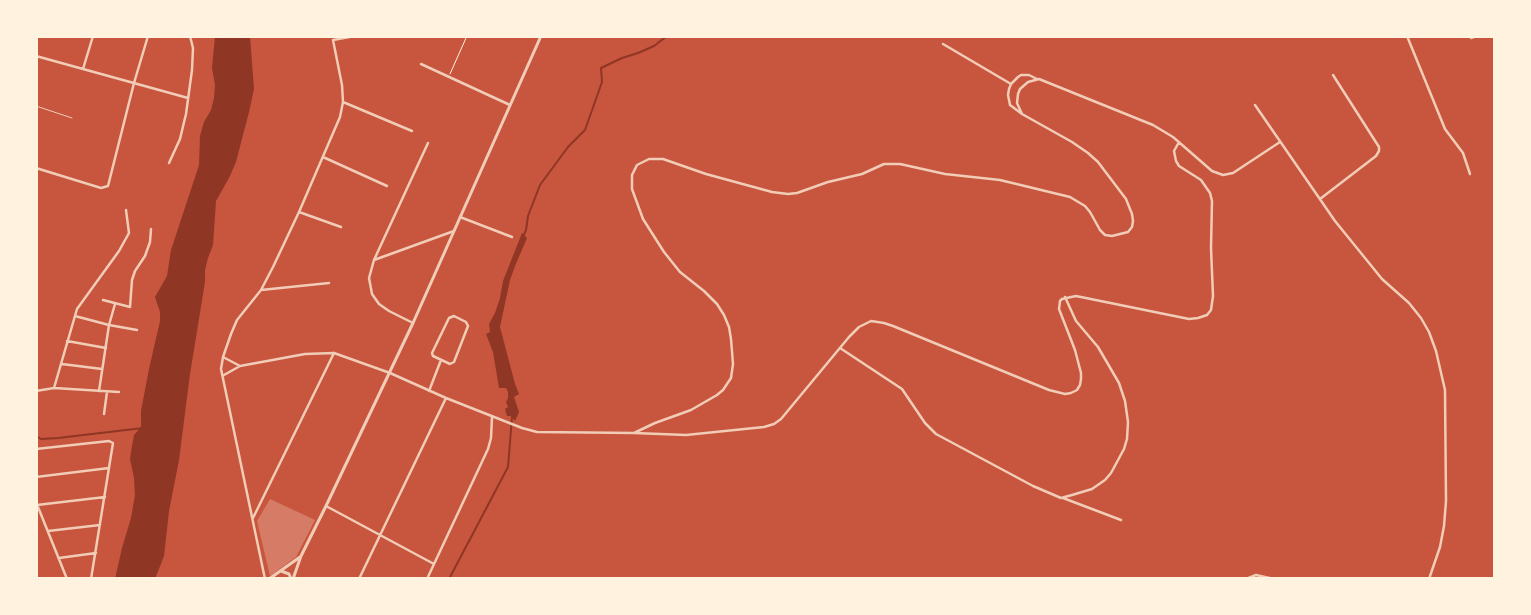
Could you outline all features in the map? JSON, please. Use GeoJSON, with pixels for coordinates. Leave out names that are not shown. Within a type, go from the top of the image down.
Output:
{"type":"FeatureCollection","features":[{"type":"Feature","properties":{"kind":"street"},"geometry":{"type":"LineString","coordinates":[[83,69],[92,36]]}},
{"type":"Feature","properties":{"kind":"street"},"geometry":{"type":"LineString","coordinates":[[36,168],[101,188],[110,184],[134,83],[148,36]]}},
{"type":"Feature","properties":{"kind":"street"},"geometry":{"type":"LineString","coordinates":[[168,163],[180,140],[186,114],[192,70],[193,48],[190,36]]}},
{"type":"Feature","properties":{"kind":"street"},"geometry":{"type":"LineString","coordinates":[[265,579],[222,369],[223,357],[237,320],[260,290],[300,212],[340,117],[343,102],[342,85],[333,40],[354,36]]}},
{"type":"Feature","properties":{"kind":"street"},"geometry":{"type":"LineString","coordinates":[[292,579],[301,556],[413,323],[541,36]]}},
{"type":"Feature","properties":{"kind":"street"},"geometry":{"type":"LineString","coordinates":[[1407,36],[1445,129],[1463,154],[1470,174]]}},
{"type":"Feature","properties":{"kind":"street"},"geometry":{"type":"LineString","coordinates":[[1471,38],[1476,36]]}},
{"type":"Feature","properties":{"kind":"street"},"geometry":{"type":"LineString","coordinates":[[943,44],[1011,84]]}},
{"type":"Feature","properties":{"kind":"street"},"geometry":{"type":"LineString","coordinates":[[36,56],[188,98]]}},
{"type":"Feature","properties":{"kind":"street"},"geometry":{"type":"LineString","coordinates":[[421,64],[510,105]]}},
{"type":"Feature","properties":{"kind":"street"},"geometry":{"type":"LineString","coordinates":[[634,433],[691,410],[717,395],[731,378],[733,364],[730,333],[724,315],[717,304],[704,291],[680,272],[664,252],[643,219],[632,189],[632,176],[637,165],[649,159],[664,159],[706,174],[772,192],[788,194],[862,174],[884,164],[894,163],[944,174],[1000,180],[1070,197],[1079,201],[1086,206],[1100,230],[1105,235],[1112,236],[1128,232],[1132,227],[1133,221],[1130,207],[1126,199],[1098,162],[1088,153],[1010,105],[1008,94],[1011,84],[1018,77],[1029,75],[1153,125],[1165,131],[1218,174],[1228,175],[1239,170],[1280,142]]}},
{"type":"Feature","properties":{"kind":"street"},"geometry":{"type":"LineString","coordinates":[[1320,199],[1376,156],[1379,151],[1379,148],[1333,75]]}},
{"type":"Feature","properties":{"kind":"street"},"geometry":{"type":"LineString","coordinates":[[1022,114],[1017,99],[1020,89],[1028,82],[1038,80]]}},
{"type":"Feature","properties":{"kind":"street"},"geometry":{"type":"LineString","coordinates":[[343,102],[412,131]]}},
{"type":"Feature","properties":{"kind":"street"},"geometry":{"type":"LineString","coordinates":[[1255,105],[1335,221],[1382,279],[1409,303],[1430,332],[1445,390],[1446,501],[1440,547],[1429,579]]}},
{"type":"Feature","properties":{"kind":"street"},"geometry":{"type":"LineString","coordinates":[[224,375],[240,366],[304,354],[334,353],[390,373],[492,417],[537,432],[686,435],[764,427],[774,424],[781,419],[859,327],[864,323],[878,321],[1049,390],[1064,394],[1071,393],[1076,390],[1081,379],[1075,350],[1059,309],[1060,301],[1065,297],[1076,296],[1189,318],[1207,315],[1211,310],[1213,296],[1212,201],[1210,193],[1202,180],[1180,166],[1176,161],[1174,151],[1179,142]]}},
{"type":"Feature","properties":{"kind":"street"},"geometry":{"type":"LineString","coordinates":[[413,323],[384,308],[374,299],[369,283],[374,260],[428,143]]}},
{"type":"Feature","properties":{"kind":"street"},"geometry":{"type":"LineString","coordinates":[[323,157],[387,186]]}},
{"type":"Feature","properties":{"kind":"street"},"geometry":{"type":"LineString","coordinates":[[54,388],[75,316],[82,302],[119,251],[129,233],[126,210]]}},
{"type":"Feature","properties":{"kind":"street"},"geometry":{"type":"LineString","coordinates":[[300,212],[341,227]]}},
{"type":"Feature","properties":{"kind":"street"},"geometry":{"type":"LineString","coordinates":[[460,217],[512,237]]}},
{"type":"Feature","properties":{"kind":"street"},"geometry":{"type":"LineString","coordinates":[[103,300],[130,307],[132,280],[150,242],[151,229]]}},
{"type":"Feature","properties":{"kind":"street"},"geometry":{"type":"LineString","coordinates":[[374,260],[454,231]]}},
{"type":"Feature","properties":{"kind":"street"},"geometry":{"type":"LineString","coordinates":[[260,290],[329,283]]}},
{"type":"Feature","properties":{"kind":"street"},"geometry":{"type":"LineString","coordinates":[[1061,498],[1092,489],[1105,480],[1124,449],[1128,431],[1125,401],[1119,382],[1098,347],[1076,321],[1065,297]]}},
{"type":"Feature","properties":{"kind":"street"},"geometry":{"type":"LineString","coordinates":[[99,392],[109,326],[115,304]]}},
{"type":"Feature","properties":{"kind":"street"},"geometry":{"type":"LineString","coordinates":[[75,316],[109,326],[137,330]]}},
{"type":"Feature","properties":{"kind":"street"},"geometry":{"type":"LineString","coordinates":[[454,316],[466,322],[468,328],[454,362],[450,364],[442,360],[432,354],[449,318],[454,316]]}},
{"type":"Feature","properties":{"kind":"street"},"geometry":{"type":"LineString","coordinates":[[67,341],[106,348]]}},
{"type":"Feature","properties":{"kind":"street"},"geometry":{"type":"LineString","coordinates":[[840,348],[902,389],[925,423],[936,434],[1033,486],[1121,520]]}},
{"type":"Feature","properties":{"kind":"street"},"geometry":{"type":"LineString","coordinates":[[253,518],[334,353]]}},
{"type":"Feature","properties":{"kind":"street"},"geometry":{"type":"LineString","coordinates":[[223,357],[240,366]]}},
{"type":"Feature","properties":{"kind":"street"},"geometry":{"type":"LineString","coordinates":[[429,391],[442,360]]}},
{"type":"Feature","properties":{"kind":"street"},"geometry":{"type":"LineString","coordinates":[[62,364],[103,369]]}},
{"type":"Feature","properties":{"kind":"street"},"geometry":{"type":"LineString","coordinates":[[36,391],[54,388],[119,392]]}},
{"type":"Feature","properties":{"kind":"street"},"geometry":{"type":"LineString","coordinates":[[104,414],[107,392]]}},
{"type":"Feature","properties":{"kind":"street"},"geometry":{"type":"LineString","coordinates":[[359,579],[446,398]]}},
{"type":"Feature","properties":{"kind":"street"},"geometry":{"type":"LineString","coordinates":[[427,579],[488,449],[491,438],[492,417]]}},
{"type":"Feature","properties":{"kind":"street"},"geometry":{"type":"LineString","coordinates":[[36,449],[112,442],[110,468],[91,579]]}},
{"type":"Feature","properties":{"kind":"street"},"geometry":{"type":"LineString","coordinates":[[36,477],[110,468]]}},
{"type":"Feature","properties":{"kind":"street"},"geometry":{"type":"LineString","coordinates":[[67,579],[37,503],[105,497]]}},
{"type":"Feature","properties":{"kind":"street"},"geometry":{"type":"LineString","coordinates":[[326,506],[434,564]]}},
{"type":"Feature","properties":{"kind":"street"},"geometry":{"type":"LineString","coordinates":[[48,532],[100,525]]}},
{"type":"Feature","properties":{"kind":"street"},"geometry":{"type":"LineString","coordinates":[[59,558],[96,553]]}},
{"type":"Feature","properties":{"kind":"street"},"geometry":{"type":"LineString","coordinates":[[269,579],[301,556]]}},
{"type":"Feature","properties":{"kind":"street"},"geometry":{"type":"LineString","coordinates":[[281,571],[289,574],[292,579]]}},
{"type":"Feature","properties":{"kind":"street"},"geometry":{"type":"LineString","coordinates":[[1246,579],[1256,575],[1274,579]]}},
{"type":"Feature","properties":{"kind":"lane"},"geometry":{"type":"LineString","coordinates":[[36,106],[72,118]]}},
{"type":"Feature","properties":{"kind":"path"},"geometry":{"type":"LineString","coordinates":[[449,77],[466,38]]}},
{"type":"Feature","properties":{"kind":"shaded area"},"geometry":{"type":"Polygon","coordinates":[[[215,36],[250,36],[254,89],[236,162],[216,201],[213,245],[205,270],[205,282],[190,374],[179,460],[169,511],[164,556],[155,579],[115,579],[135,495],[130,459],[132,446],[134,435],[141,427],[141,411],[160,321],[160,312],[155,297],[167,276],[171,250],[199,165],[200,136],[214,98],[215,85],[212,68],[215,36]]]}},
{"type":"Feature","properties":{"kind":"shaded area"},"geometry":{"type":"Polygon","coordinates":[[[522,233],[527,238],[510,280],[500,327],[519,394],[514,397],[519,412],[515,421],[511,416],[507,416],[505,409],[508,407],[506,402],[508,392],[506,388],[499,388],[493,352],[486,334],[490,332],[489,324],[495,313],[503,281],[522,233]]]}},
{"type":"Feature","properties":{"kind":"building"},"geometry":{"type":"Polygon","coordinates":[[[270,499],[315,520],[296,557],[270,576],[257,521],[270,499]]]}},
{"type":"Feature","properties":{"kind":"waterway"},"geometry":{"type":"LineString","coordinates":[[523,237],[528,216],[540,185],[568,147],[585,130],[602,82],[601,68],[654,46],[667,36]]}},
{"type":"Feature","properties":{"kind":"waterway"},"geometry":{"type":"LineString","coordinates":[[449,579],[508,467],[512,417]]}},
{"type":"Feature","properties":{"kind":"waterway"},"geometry":{"type":"LineString","coordinates":[[36,436],[41,439],[58,438],[143,428]]}}]}
